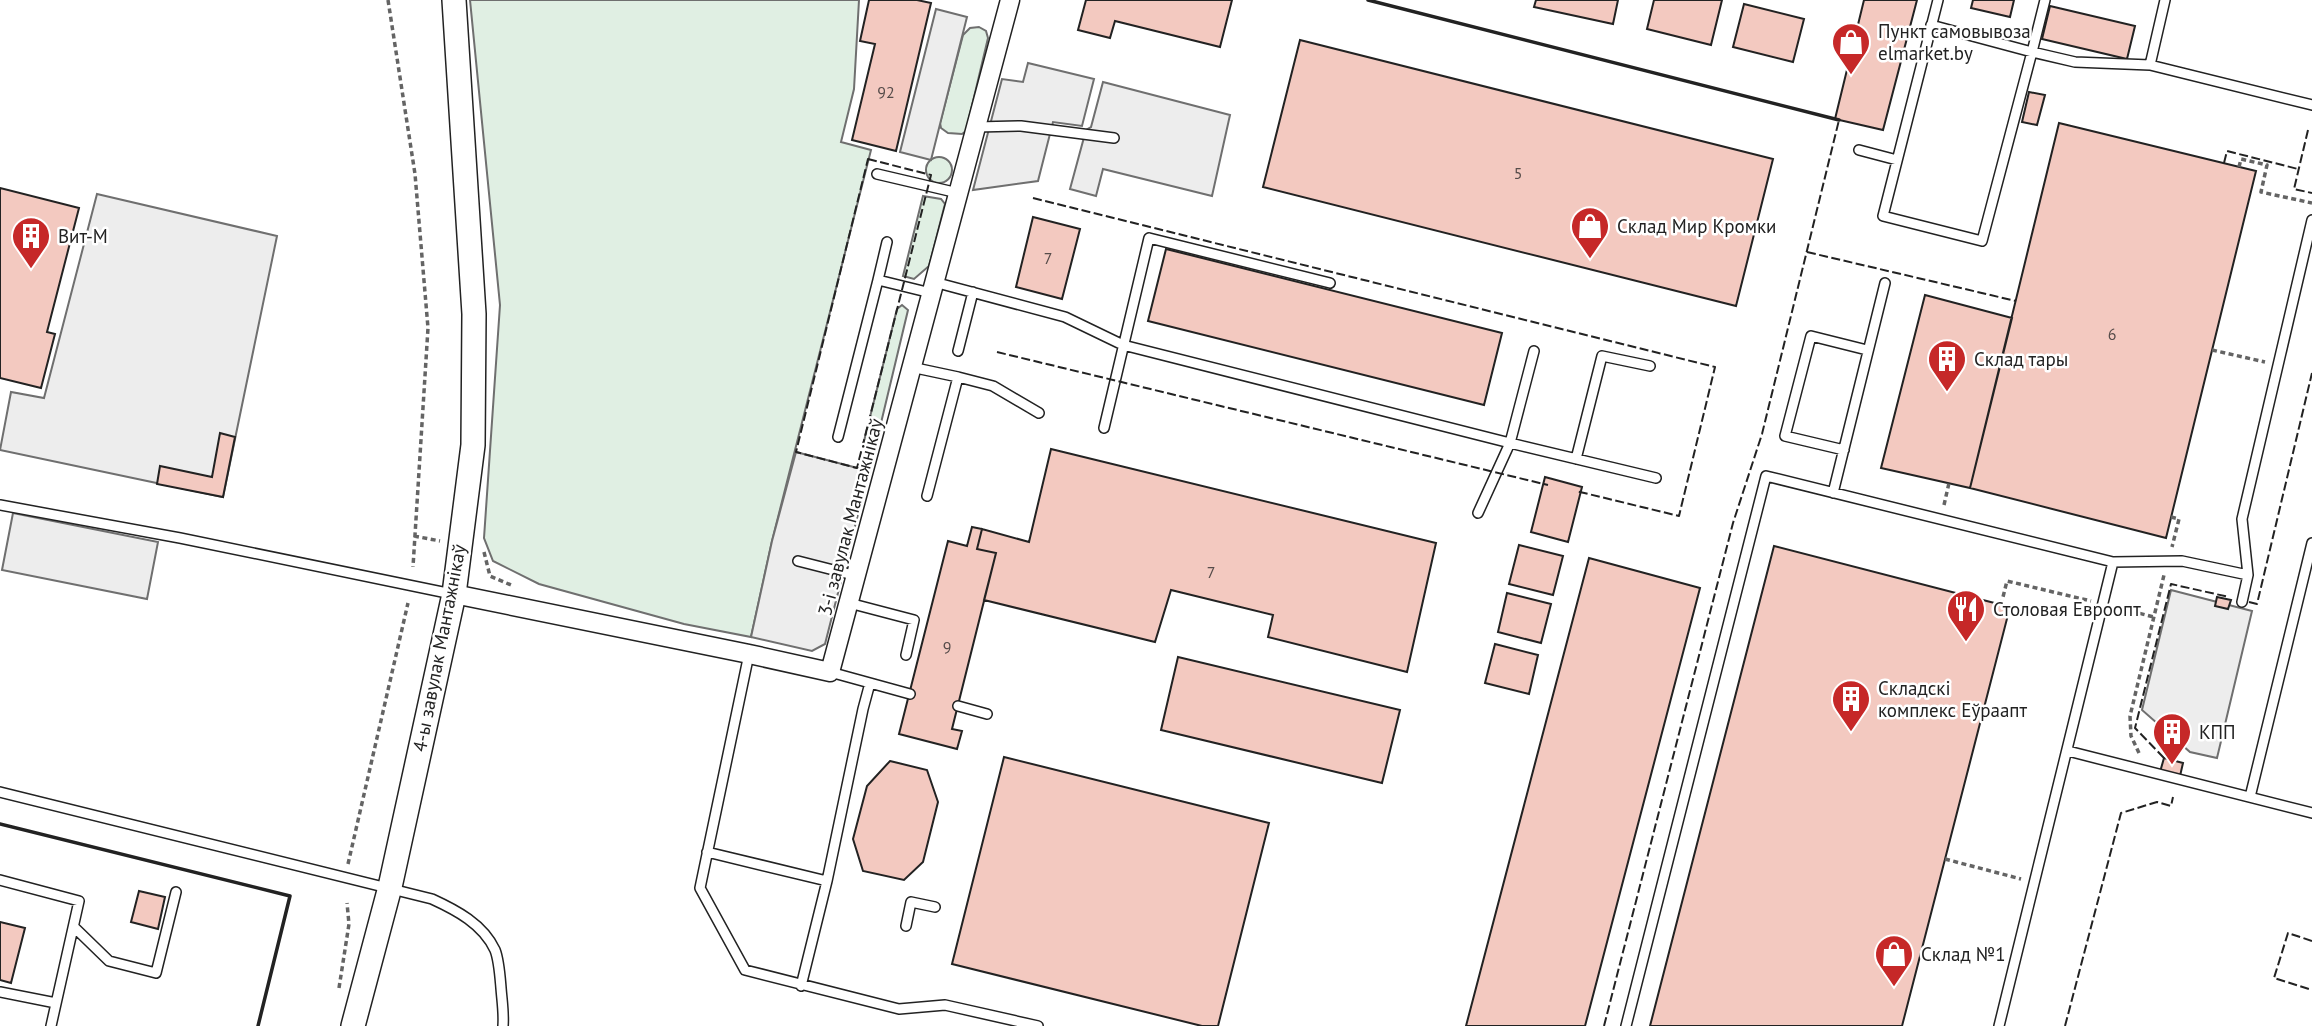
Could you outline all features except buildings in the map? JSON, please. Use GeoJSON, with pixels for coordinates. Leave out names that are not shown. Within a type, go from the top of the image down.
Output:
{"type":"FeatureCollection","features":[{"type":"Feature","properties":{"kind":"street"},"geometry":{"type":"LineString","coordinates":[[447,0],[459,52]]}},
{"type":"Feature","properties":{"kind":"street"},"geometry":{"type":"LineString","coordinates":[[454,0],[459,52]]}},
{"type":"Feature","properties":{"kind":"street","name":"3-і завулак Мантажнікаў"},"geometry":{"type":"LineString","coordinates":[[830,672],[1010,0]]}},
{"type":"Feature","properties":{"kind":"street","name":"4-ы завулак Мантажнікаў"},"geometry":{"type":"LineString","coordinates":[[353,1026],[390,887],[454,594],[473,445],[474,314],[459,52]]}},
{"type":"Feature","properties":{"kind":"street"},"geometry":{"type":"LineString","coordinates":[[454,594],[749,653],[830,672]]}},
{"type":"Feature","properties":{"kind":"lane"},"geometry":{"type":"LineString","coordinates":[[1938,0],[1883,216],[1982,241],[2045,0]]}},
{"type":"Feature","properties":{"kind":"lane"},"geometry":{"type":"LineString","coordinates":[[2150,65],[2165,0]]}},
{"type":"Feature","properties":{"kind":"lane"},"geometry":{"type":"LineString","coordinates":[[1931,25],[2075,62],[2150,65],[2312,106]]}},
{"type":"Feature","properties":{"kind":"lane"},"geometry":{"type":"LineString","coordinates":[[976,127],[1021,126],[1114,138]]}},
{"type":"Feature","properties":{"kind":"lane"},"geometry":{"type":"LineString","coordinates":[[1859,150],[1898,160]]}},
{"type":"Feature","properties":{"kind":"lane"},"geometry":{"type":"LineString","coordinates":[[877,174],[958,193]]}},
{"type":"Feature","properties":{"kind":"lane"},"geometry":{"type":"LineString","coordinates":[[2242,602],[2248,575],[2242,519],[2312,220]]}},
{"type":"Feature","properties":{"kind":"lane"},"geometry":{"type":"LineString","coordinates":[[1104,428],[1149,238],[1330,283]]}},
{"type":"Feature","properties":{"kind":"lane"},"geometry":{"type":"LineString","coordinates":[[838,437],[887,242]]}},
{"type":"Feature","properties":{"kind":"lane"},"geometry":{"type":"LineString","coordinates":[[878,279],[973,292],[1065,317],[1123,345],[1656,478]]}},
{"type":"Feature","properties":{"kind":"lane"},"geometry":{"type":"LineString","coordinates":[[1833,493],[1885,283]]}},
{"type":"Feature","properties":{"kind":"lane"},"geometry":{"type":"LineString","coordinates":[[958,351],[973,292]]}},
{"type":"Feature","properties":{"kind":"lane"},"geometry":{"type":"LineString","coordinates":[[1844,450],[1785,436],[1811,336],[1867,350]]}},
{"type":"Feature","properties":{"kind":"lane"},"geometry":{"type":"LineString","coordinates":[[1478,513],[1510,443],[1534,351]]}},
{"type":"Feature","properties":{"kind":"lane"},"geometry":{"type":"LineString","coordinates":[[1576,459],[1602,356],[1650,366]]}},
{"type":"Feature","properties":{"kind":"lane"},"geometry":{"type":"LineString","coordinates":[[911,367],[993,386],[1039,413]]}},
{"type":"Feature","properties":{"kind":"lane"},"geometry":{"type":"LineString","coordinates":[[927,496],[958,377]]}},
{"type":"Feature","properties":{"kind":"lane"},"geometry":{"type":"LineString","coordinates":[[1626,1026],[1766,476],[2113,562],[2182,561],[2248,575]]}},
{"type":"Feature","properties":{"kind":"lane"},"geometry":{"type":"LineString","coordinates":[[0,505],[180,538],[454,594]]}},
{"type":"Feature","properties":{"kind":"lane"},"geometry":{"type":"LineString","coordinates":[[2250,797],[2312,543]]}},
{"type":"Feature","properties":{"kind":"lane"},"geometry":{"type":"LineString","coordinates":[[798,561],[857,576]]}},
{"type":"Feature","properties":{"kind":"lane"},"geometry":{"type":"LineString","coordinates":[[1999,1026],[2113,562]]}},
{"type":"Feature","properties":{"kind":"lane"},"geometry":{"type":"LineString","coordinates":[[849,603],[914,620],[906,656]]}},
{"type":"Feature","properties":{"kind":"lane"},"geometry":{"type":"LineString","coordinates":[[749,653],[700,888],[745,970],[899,1009],[945,1005],[1038,1026]]}},
{"type":"Feature","properties":{"kind":"lane"},"geometry":{"type":"LineString","coordinates":[[830,672],[909,694]]}},
{"type":"Feature","properties":{"kind":"lane"},"geometry":{"type":"LineString","coordinates":[[801,986],[870,683]]}},
{"type":"Feature","properties":{"kind":"lane"},"geometry":{"type":"LineString","coordinates":[[958,706],[987,714]]}},
{"type":"Feature","properties":{"kind":"lane"},"geometry":{"type":"LineString","coordinates":[[2068,751],[2312,813]]}},
{"type":"Feature","properties":{"kind":"lane"},"geometry":{"type":"LineString","coordinates":[[0,792],[432,899],[455,910],[481,929],[495,951],[503,1026]]}},
{"type":"Feature","properties":{"kind":"lane"},"geometry":{"type":"LineString","coordinates":[[707,852],[827,881]]}},
{"type":"Feature","properties":{"kind":"lane"},"geometry":{"type":"LineString","coordinates":[[0,880],[79,901],[51,1026]]}},
{"type":"Feature","properties":{"kind":"lane"},"geometry":{"type":"LineString","coordinates":[[74,927],[109,961],[156,973],[176,892]]}},
{"type":"Feature","properties":{"kind":"lane"},"geometry":{"type":"LineString","coordinates":[[906,926],[911,902],[935,907]]}},
{"type":"Feature","properties":{"kind":"lane"},"geometry":{"type":"LineString","coordinates":[[0,992],[56,1003]]}},
{"type":"Feature","properties":{"kind":"path"},"geometry":{"type":"LineString","coordinates":[[388,0],[415,174],[428,328],[412,567]]}},
{"type":"Feature","properties":{"kind":"path"},"geometry":{"type":"LineString","coordinates":[[2239,167],[2241,159],[2267,166],[2261,192],[2312,203]]}},
{"type":"Feature","properties":{"kind":"path"},"geometry":{"type":"LineString","coordinates":[[2212,350],[2278,365]]}},
{"type":"Feature","properties":{"kind":"path"},"geometry":{"type":"LineString","coordinates":[[1940,520],[1949,483]]}},
{"type":"Feature","properties":{"kind":"path"},"geometry":{"type":"LineString","coordinates":[[2141,756],[2131,736],[2130,716],[2179,519],[2171,517]]}},
{"type":"Feature","properties":{"kind":"path"},"geometry":{"type":"LineString","coordinates":[[414,536],[440,541]]}},
{"type":"Feature","properties":{"kind":"path"},"geometry":{"type":"LineString","coordinates":[[2001,605],[2007,580],[2154,617]]}},
{"type":"Feature","properties":{"kind":"path"},"geometry":{"type":"LineString","coordinates":[[347,868],[408,603]]}},
{"type":"Feature","properties":{"kind":"path"},"geometry":{"type":"LineString","coordinates":[[1945,859],[2035,882]]}},
{"type":"Feature","properties":{"kind":"path"},"geometry":{"type":"LineString","coordinates":[[337,1000],[349,924],[347,903]]}},
{"type":"Feature","properties":{"kind":"green space"},"geometry":{"type":"Polygon","coordinates":[[[470,0],[859,0],[854,89],[841,142],[871,150],[772,541],[751,637],[684,624],[539,584],[493,561],[484,538],[500,305],[470,0]]]}},
{"type":"Feature","properties":{"kind":"green space"},"geometry":{"type":"Polygon","coordinates":[[[979,27],[986,31],[988,38],[966,131],[962,134],[948,133],[941,128],[940,123],[963,35],[970,28],[979,27]]]}},
{"type":"Feature","properties":{"kind":"green space"},"geometry":{"type":"Polygon","coordinates":[[[939,157],[948,161],[952,170],[948,179],[939,183],[930,179],[926,170],[930,161],[939,157]]]}},
{"type":"Feature","properties":{"kind":"green space"},"geometry":{"type":"Polygon","coordinates":[[[923,196],[941,199],[945,204],[929,266],[914,279],[903,276],[923,196]]]}},
{"type":"Feature","properties":{"kind":"green space"},"geometry":{"type":"Polygon","coordinates":[[[902,305],[908,310],[875,448],[867,452],[863,445],[897,309],[902,305]]]}},
{"type":"Feature","properties":{"kind":"shaded area"},"geometry":{"type":"Polygon","coordinates":[[[936,9],[967,17],[931,160],[900,152],[936,9]]]}},
{"type":"Feature","properties":{"kind":"shaded area"},"geometry":{"type":"Polygon","coordinates":[[[1028,63],[1094,79],[1082,126],[1053,122],[1038,181],[973,190],[1002,79],[1023,82],[1028,63]]]}},
{"type":"Feature","properties":{"kind":"shaded area"},"geometry":{"type":"Polygon","coordinates":[[[1103,82],[1230,115],[1212,196],[1103,169],[1096,196],[1070,189],[1103,82]]]}},
{"type":"Feature","properties":{"kind":"shaded area"},"geometry":{"type":"Polygon","coordinates":[[[97,194],[277,236],[223,497],[0,450],[11,392],[44,398],[97,194]]]}},
{"type":"Feature","properties":{"kind":"shaded area"},"geometry":{"type":"Polygon","coordinates":[[[796,452],[869,471],[825,644],[812,651],[751,637],[772,541],[796,452]]]}},
{"type":"Feature","properties":{"kind":"shaded area"},"geometry":{"type":"Polygon","coordinates":[[[13,513],[158,542],[147,599],[2,570],[13,513]]]}},
{"type":"Feature","properties":{"kind":"shaded area"},"geometry":{"type":"Polygon","coordinates":[[[2171,590],[2252,611],[2217,758],[2190,752],[2142,710],[2171,590]]]}},
{"type":"Feature","properties":{"kind":"fence"},"geometry":{"type":"LineString","coordinates":[[1604,1026],[1733,523],[1762,434],[1839,120]]}},
{"type":"Feature","properties":{"kind":"fence"},"geometry":{"type":"LineString","coordinates":[[2308,130],[2294,189],[2312,193]]}},
{"type":"Feature","properties":{"kind":"fence"},"geometry":{"type":"LineString","coordinates":[[2224,163],[2227,151],[2298,169]]}},
{"type":"Feature","properties":{"kind":"fence"},"geometry":{"type":"LineString","coordinates":[[868,159],[931,175],[857,468],[796,452],[868,159]]}},
{"type":"Feature","properties":{"kind":"fence"},"geometry":{"type":"LineString","coordinates":[[1033,198],[1715,367],[1679,516],[1576,491]]}},
{"type":"Feature","properties":{"kind":"fence"},"geometry":{"type":"LineString","coordinates":[[1807,252],[2016,301]]}},
{"type":"Feature","properties":{"kind":"fence"},"geometry":{"type":"LineString","coordinates":[[997,352],[1548,485]]}},
{"type":"Feature","properties":{"kind":"fence"},"geometry":{"type":"LineString","coordinates":[[2249,602],[2257,604],[2312,373]]}},
{"type":"Feature","properties":{"kind":"fence"},"geometry":{"type":"LineString","coordinates":[[2164,758],[2135,728],[2171,584],[2229,597]]}},
{"type":"Feature","properties":{"kind":"fence"},"geometry":{"type":"LineString","coordinates":[[2065,1026],[2121,813],[2157,802],[2171,806],[2173,797]]}},
{"type":"Feature","properties":{"kind":"fence"},"geometry":{"type":"LineString","coordinates":[[2312,941],[2288,933],[2274,978],[2312,990]]}},
{"type":"Feature","properties":{"kind":"wall"},"geometry":{"type":"LineString","coordinates":[[1368,0],[1839,120]]}},
{"type":"Feature","properties":{"kind":"wall"},"geometry":{"type":"LineString","coordinates":[[0,824],[290,896],[258,1026]]}},
{"type":"Feature","properties":{"kind":"place","name":"Пункт самовывоза elmarket.by"},"geometry":{"type":"Point","coordinates":[1851,76]}},
{"type":"Feature","properties":{"kind":"place","name":"Склад Мир Кромки"},"geometry":{"type":"Point","coordinates":[1590,260]}},
{"type":"Feature","properties":{"kind":"place","name":"Вит-М"},"geometry":{"type":"Point","coordinates":[31,270]}},
{"type":"Feature","properties":{"kind":"place","name":"Склад тары"},"geometry":{"type":"Point","coordinates":[1947,393]}},
{"type":"Feature","properties":{"kind":"place","name":"Столовая Евроопт"},"geometry":{"type":"Point","coordinates":[1966,643]}},
{"type":"Feature","properties":{"kind":"place","name":"Складскі комплекс Еўраапт"},"geometry":{"type":"Point","coordinates":[1851,733]}},
{"type":"Feature","properties":{"kind":"place","name":"КПП"},"geometry":{"type":"Point","coordinates":[2172,766]}},
{"type":"Feature","properties":{"kind":"place","name":"Склад №1"},"geometry":{"type":"Point","coordinates":[1894,988]}}]}
